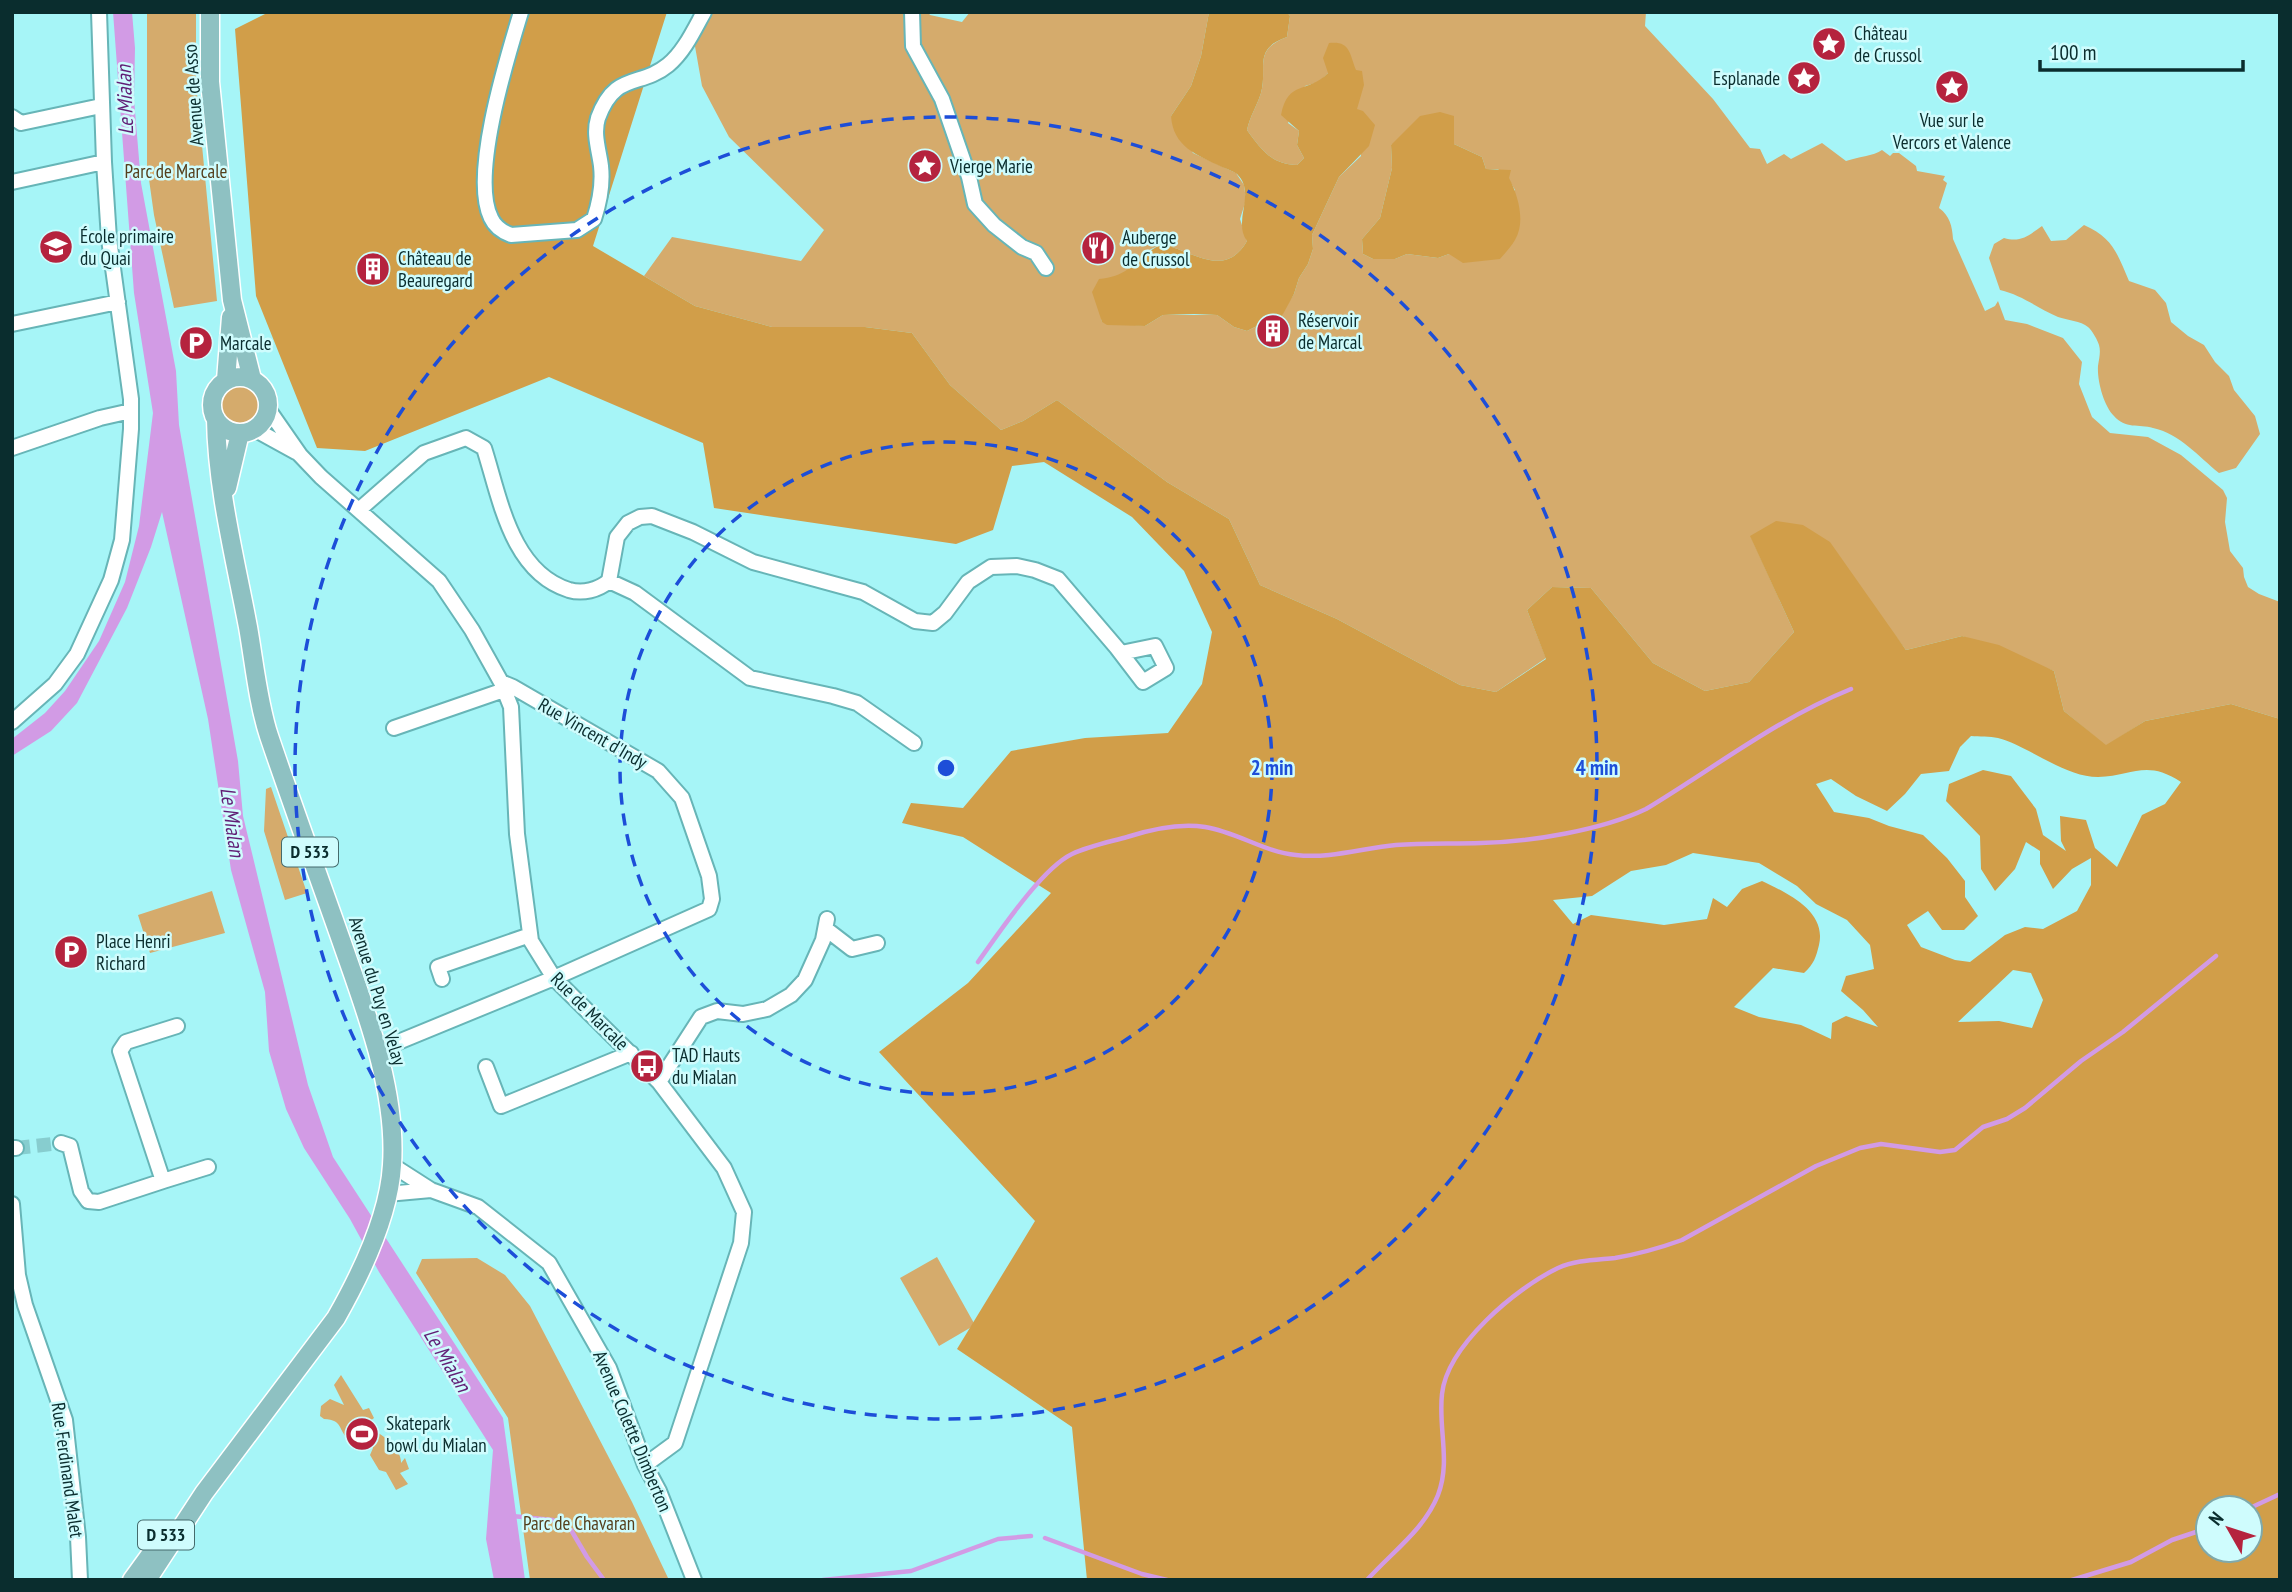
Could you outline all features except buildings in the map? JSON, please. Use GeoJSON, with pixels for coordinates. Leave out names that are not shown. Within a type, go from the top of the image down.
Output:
{"type":"FeatureCollection","features":[{"type":"Feature","properties":{"kind":"main road","name":"Avenue de Asso"},"geometry":{"type":"LineString","coordinates":[[210,12],[210,82],[232,300],[252,379]]}},
{"type":"Feature","properties":{"kind":"main road","name":"Avenue de Asso"},"geometry":{"type":"LineString","coordinates":[[226,380],[232,300]]}},
{"type":"Feature","properties":{"kind":"main road"},"geometry":{"type":"LineString","coordinates":[[238,376],[252,379],[263,388],[268,398],[268,409],[263,421],[247,431],[222,426],[213,411],[212,399],[216,391],[226,380],[238,376]]}},
{"type":"Feature","properties":{"kind":"main road","name":"Avenue du Puy en Velay"},"geometry":{"type":"LineString","coordinates":[[147,1580],[204,1493],[337,1318],[354,1288],[387,1198],[392,1165],[386,1095],[369,1021],[267,731],[225,502],[216,442],[216,419]]}},
{"type":"Feature","properties":{"kind":"main road","name":"Avenue du Puy en Velay"},"geometry":{"type":"LineString","coordinates":[[225,502],[247,431]]}},
{"type":"Feature","properties":{"kind":"main road","name":"Avenue du Puy en Velay"},"geometry":{"type":"LineString","coordinates":[[132,1580],[163,1538],[204,1493]]}},
{"type":"Feature","properties":{"kind":"street"},"geometry":{"type":"LineString","coordinates":[[12,722],[55,684],[77,654],[111,580],[122,540],[131,411],[130,384],[109,239],[99,12]]}},
{"type":"Feature","properties":{"kind":"street"},"geometry":{"type":"LineString","coordinates":[[521,12],[494,116],[484,170],[485,195],[491,221],[511,236],[577,230],[594,219],[602,179],[596,131],[598,118],[611,95],[627,82],[670,64],[704,12]]}},
{"type":"Feature","properties":{"kind":"street"},"geometry":{"type":"LineString","coordinates":[[912,12],[913,46],[943,99],[969,177],[975,204],[994,225],[1022,247],[1036,253],[1046,268]]}},
{"type":"Feature","properties":{"kind":"street"},"geometry":{"type":"LineString","coordinates":[[12,117],[21,123],[102,106]]}},
{"type":"Feature","properties":{"kind":"street"},"geometry":{"type":"LineString","coordinates":[[12,182],[104,162]]}},
{"type":"Feature","properties":{"kind":"street"},"geometry":{"type":"LineString","coordinates":[[12,324],[118,302]]}},
{"type":"Feature","properties":{"kind":"street","name":"Rue de Marcale"},"geometry":{"type":"LineString","coordinates":[[268,409],[300,455],[439,580],[472,630],[511,707],[517,834],[531,941],[554,978],[659,1082],[724,1168],[744,1212],[741,1242],[675,1443],[645,1465]]}},
{"type":"Feature","properties":{"kind":"street"},"geometry":{"type":"LineString","coordinates":[[12,448],[100,418],[131,411]]}},
{"type":"Feature","properties":{"kind":"street","name":"Rue de Marcale"},"geometry":{"type":"LineString","coordinates":[[247,431],[300,455]]}},
{"type":"Feature","properties":{"kind":"street"},"geometry":{"type":"LineString","coordinates":[[360,509],[424,453],[466,438],[484,447],[513,537],[536,572],[555,585],[573,591],[591,591],[609,581]]}},
{"type":"Feature","properties":{"kind":"street"},"geometry":{"type":"LineString","coordinates":[[609,581],[617,537],[628,523],[640,517],[652,516],[693,532],[753,562],[863,592],[923,623],[933,623],[945,613],[968,582],[991,567],[1017,566],[1058,579],[1143,682],[1166,668],[1155,646],[1121,653]]}},
{"type":"Feature","properties":{"kind":"street"},"geometry":{"type":"LineString","coordinates":[[609,581],[635,593],[750,678],[857,703],[914,743]]}},
{"type":"Feature","properties":{"kind":"street"},"geometry":{"type":"LineString","coordinates":[[394,728],[502,686]]}},
{"type":"Feature","properties":{"kind":"street","name":"Rue Vincent d'Indy"},"geometry":{"type":"LineString","coordinates":[[502,686],[513,687],[658,771],[682,798],[709,876],[712,899],[709,909],[554,978]]}},
{"type":"Feature","properties":{"kind":"street"},"geometry":{"type":"LineString","coordinates":[[659,1082],[701,1017],[717,1011],[743,1014],[767,1009],[791,995],[805,980],[827,924],[852,949],[877,943]]}},
{"type":"Feature","properties":{"kind":"street"},"geometry":{"type":"LineString","coordinates":[[442,979],[438,967],[530,935]]}},
{"type":"Feature","properties":{"kind":"street"},"geometry":{"type":"LineString","coordinates":[[391,1045],[554,978]]}},
{"type":"Feature","properties":{"kind":"street"},"geometry":{"type":"LineString","coordinates":[[163,1181],[120,1051],[126,1042],[177,1026]]}},
{"type":"Feature","properties":{"kind":"street"},"geometry":{"type":"LineString","coordinates":[[486,1067],[502,1106],[631,1053]]}},
{"type":"Feature","properties":{"kind":"street"},"geometry":{"type":"LineString","coordinates":[[61,1143],[70,1146],[80,1191],[93,1203],[208,1167]]}},
{"type":"Feature","properties":{"kind":"street","name":"Avenue Colette Dimberton"},"geometry":{"type":"LineString","coordinates":[[392,1165],[431,1190],[478,1207],[549,1263],[608,1368],[645,1465],[659,1491],[694,1580]]}},
{"type":"Feature","properties":{"kind":"street","name":"Avenue Colette Dimberton"},"geometry":{"type":"LineString","coordinates":[[387,1198],[431,1190]]}},
{"type":"Feature","properties":{"kind":"street","name":"Rue Ferdinand Malet"},"geometry":{"type":"LineString","coordinates":[[12,1203],[18,1275],[25,1305],[65,1420],[78,1537],[79,1579]]}},
{"type":"Feature","properties":{"kind":"green space","name":"Parc de Marcale"},"geometry":{"type":"Polygon","coordinates":[[[147,12],[196,12],[196,83],[217,301],[174,308],[154,215],[147,165],[147,12]]]}},
{"type":"Feature","properties":{"kind":"green space"},"geometry":{"type":"Polygon","coordinates":[[[707,12],[928,12],[930,15],[962,22],[970,12],[1209,12],[1201,56],[1191,86],[1171,116],[1193,153],[1236,173],[1244,185],[1246,200],[1240,219],[1247,241],[1229,259],[1219,261],[1197,257],[1162,244],[1149,250],[1132,269],[1113,278],[1100,312],[1102,322],[1145,326],[1163,315],[1217,315],[1234,327],[1247,331],[1259,325],[1276,322],[1294,294],[1299,278],[1308,264],[1313,249],[1312,235],[1339,177],[1361,156],[1357,109],[1328,73],[1319,82],[1305,86],[1288,123],[1299,131],[1297,145],[1304,158],[1297,165],[1274,159],[1247,130],[1261,93],[1265,54],[1276,42],[1287,37],[1290,16],[1287,12],[1646,12],[1645,26],[1713,99],[1750,148],[1760,149],[1767,164],[1784,154],[1791,159],[1822,143],[1846,161],[1882,150],[1890,156],[1899,153],[1916,166],[1917,171],[1945,176],[1943,180],[1947,183],[1939,208],[1950,222],[1953,239],[1985,311],[1995,306],[1998,301],[2005,320],[2027,324],[2063,338],[2082,362],[2079,384],[2092,417],[2110,433],[2148,437],[2181,455],[2223,490],[2227,498],[2225,522],[2230,551],[2243,568],[2248,587],[2280,602],[2280,719],[2231,704],[2145,721],[2106,746],[2064,711],[2054,671],[1962,636],[1906,650],[1881,617],[1751,537],[1794,632],[1749,682],[1705,691],[1653,663],[1591,588],[1552,587],[1527,610],[1546,658],[1496,692],[1460,685],[1337,619],[1260,585],[1229,519],[1167,482],[1057,400],[1023,421],[1001,430],[950,385],[912,333],[865,327],[772,327],[695,306],[644,276],[672,237],[801,261],[824,230],[729,137],[702,86],[693,35],[707,12]],[[1454,117],[1391,145],[1392,168],[1380,218],[1362,239],[1363,254],[1373,259],[1395,259],[1407,254],[1438,258],[1449,254],[1515,190],[1508,178],[1498,169],[1486,169],[1482,157],[1454,144],[1454,117]]]}},
{"type":"Feature","properties":{"kind":"green space"},"geometry":{"type":"Polygon","coordinates":[[[2084,225],[2102,235],[2113,247],[2129,281],[2155,290],[2166,303],[2171,322],[2204,345],[2215,362],[2229,376],[2234,390],[2255,416],[2260,434],[2236,468],[2219,473],[2171,435],[2118,420],[2110,412],[2102,393],[2098,372],[2100,348],[2090,328],[2082,323],[2058,317],[2000,290],[1989,258],[1994,244],[2004,238],[2015,240],[2024,237],[2042,226],[2051,241],[2066,240],[2084,225]]]}},
{"type":"Feature","properties":{"kind":"green space"},"geometry":{"type":"Polygon","coordinates":[[[240,386],[254,391],[259,405],[254,419],[240,424],[226,419],[221,405],[226,391],[240,386]]]}},
{"type":"Feature","properties":{"kind":"green space"},"geometry":{"type":"Polygon","coordinates":[[[271,787],[307,893],[285,900],[264,831],[266,789],[271,787]]]}},
{"type":"Feature","properties":{"kind":"green space"},"geometry":{"type":"Polygon","coordinates":[[[212,891],[225,933],[150,953],[138,915],[212,891]]]}},
{"type":"Feature","properties":{"kind":"green space"},"geometry":{"type":"Polygon","coordinates":[[[937,1257],[975,1325],[939,1346],[900,1278],[937,1257]]]}},
{"type":"Feature","properties":{"kind":"green space","name":"Parc de Chavaran"},"geometry":{"type":"Polygon","coordinates":[[[477,1258],[505,1275],[530,1306],[632,1502],[669,1580],[530,1580],[508,1418],[416,1273],[422,1259],[477,1258]]]}},
{"type":"Feature","properties":{"kind":"green space","name":"Skatepark bowl du Mialan"},"geometry":{"type":"Polygon","coordinates":[[[341,1375],[363,1410],[369,1408],[374,1418],[370,1421],[372,1430],[391,1443],[401,1463],[405,1458],[409,1469],[400,1473],[408,1484],[396,1490],[386,1472],[379,1470],[370,1455],[373,1448],[363,1437],[350,1441],[338,1423],[320,1416],[321,1406],[330,1399],[344,1405],[334,1385],[341,1375]]]}},
{"type":"Feature","properties":{"kind":"shaded area"},"geometry":{"type":"Polygon","coordinates":[[[269,12],[667,12],[593,246],[695,306],[772,327],[865,327],[912,333],[950,385],[1001,430],[1023,421],[1057,400],[1167,482],[1229,519],[1260,585],[1337,619],[1460,685],[1496,692],[1546,659],[1527,610],[1552,587],[1591,588],[1653,663],[1705,691],[1749,682],[1794,632],[1750,536],[1776,521],[1803,525],[1830,542],[1906,650],[1962,636],[1999,645],[2054,671],[2064,711],[2106,745],[2145,721],[2231,704],[2280,719],[2280,1580],[1087,1580],[1072,1427],[957,1349],[1035,1221],[879,1052],[968,983],[1051,893],[963,837],[902,823],[911,803],[963,808],[1011,751],[1085,738],[1168,733],[1202,684],[1212,632],[1184,571],[1132,517],[1044,462],[1012,466],[993,530],[956,544],[714,508],[703,443],[549,377],[365,451],[317,448],[256,296],[235,29],[269,12]],[[1971,736],[1960,747],[1949,771],[1921,774],[1887,811],[1856,796],[1831,779],[1816,784],[1834,812],[1869,818],[1923,835],[1947,858],[1965,881],[1965,897],[1978,916],[1964,930],[1942,930],[1928,911],[1907,925],[1921,947],[1955,960],[1970,962],[2005,935],[2025,927],[2043,929],[2077,911],[2091,885],[2091,858],[2072,869],[2053,889],[2040,864],[2040,851],[2026,842],[2015,869],[1995,891],[1981,869],[1980,836],[1946,801],[1949,784],[1983,770],[2011,776],[2036,809],[2043,835],[2066,851],[2061,841],[2060,816],[2086,820],[2095,848],[2117,867],[2142,815],[2165,804],[2181,782],[2169,775],[2149,770],[2110,776],[2085,776],[2060,767],[2010,742],[1995,737],[1971,736]],[[1693,853],[1666,865],[1631,871],[1592,896],[1553,900],[1573,924],[1591,915],[1664,925],[1707,919],[1713,898],[1727,907],[1742,889],[1762,881],[1783,891],[1811,913],[1820,933],[1819,945],[1814,960],[1804,973],[1773,968],[1734,1007],[1759,1017],[1801,1025],[1831,1039],[1832,1023],[1846,1016],[1878,1027],[1841,991],[1846,976],[1874,969],[1870,945],[1847,920],[1816,904],[1797,886],[1759,863],[1693,853]],[[2013,970],[1958,1022],[1999,1021],[2032,1028],[2043,1000],[2031,973],[2013,970]]]}},
{"type":"Feature","properties":{"kind":"shaded area"},"geometry":{"type":"Polygon","coordinates":[[[1209,12],[1287,12],[1290,16],[1287,37],[1269,47],[1265,53],[1261,93],[1247,130],[1268,155],[1281,162],[1297,165],[1304,158],[1297,145],[1299,131],[1281,115],[1288,96],[1328,73],[1323,58],[1329,43],[1345,46],[1356,70],[1362,71],[1364,85],[1357,109],[1363,111],[1375,125],[1369,146],[1339,177],[1312,235],[1313,249],[1308,264],[1283,314],[1276,322],[1259,325],[1247,331],[1234,327],[1217,315],[1194,314],[1163,315],[1145,326],[1107,325],[1102,322],[1092,292],[1099,279],[1120,274],[1162,244],[1197,257],[1219,261],[1229,259],[1247,241],[1242,224],[1245,198],[1243,182],[1237,174],[1181,143],[1171,116],[1191,86],[1201,56],[1209,12]]]}},
{"type":"Feature","properties":{"kind":"shaded area"},"geometry":{"type":"Polygon","coordinates":[[[1440,112],[1454,116],[1454,144],[1482,157],[1486,169],[1511,170],[1509,178],[1520,209],[1518,233],[1500,259],[1463,263],[1449,254],[1438,258],[1407,254],[1395,259],[1373,259],[1363,254],[1362,239],[1380,218],[1392,168],[1391,145],[1420,116],[1440,112]]]}},
{"type":"Feature","properties":{"kind":"water","name":"Le Mialan"},"geometry":{"type":"Polygon","coordinates":[[[113,12],[132,12],[135,48],[134,99],[141,183],[176,371],[179,425],[238,761],[243,816],[308,1085],[333,1157],[503,1418],[525,1580],[494,1580],[486,1539],[493,1450],[379,1272],[350,1219],[304,1148],[286,1109],[269,1051],[265,992],[231,870],[208,719],[162,512],[127,608],[77,703],[51,731],[12,756],[12,739],[45,713],[65,691],[99,641],[125,582],[139,526],[153,413],[134,293],[113,12]]]}},
{"type":"Feature","properties":{"kind":"waterway"},"geometry":{"type":"LineString","coordinates":[[978,962],[1021,903],[1047,873],[1072,854],[1092,846],[1176,826],[1205,827],[1273,850],[1309,856],[1396,845],[1501,842],[1566,834],[1609,823],[1646,809],[1772,729],[1851,689]]}},
{"type":"Feature","properties":{"kind":"waterway"},"geometry":{"type":"LineString","coordinates":[[1367,1580],[1416,1530],[1438,1495],[1444,1470],[1442,1394],[1456,1357],[1486,1320],[1523,1289],[1565,1265],[1632,1255],[1682,1240],[1816,1166],[1860,1148],[1881,1144],[1940,1152],[1955,1150],[1983,1127],[2007,1119],[2025,1108],[2216,956]]}},
{"type":"Feature","properties":{"kind":"waterway"},"geometry":{"type":"LineString","coordinates":[[2264,1501],[2280,1494]]}},
{"type":"Feature","properties":{"kind":"waterway"},"geometry":{"type":"LineString","coordinates":[[512,1516],[553,1520]]}},
{"type":"Feature","properties":{"kind":"waterway"},"geometry":{"type":"LineString","coordinates":[[571,1530],[604,1580]]}},
{"type":"Feature","properties":{"kind":"waterway"},"geometry":{"type":"LineString","coordinates":[[2072,1580],[2131,1562],[2172,1540],[2194,1533]]}},
{"type":"Feature","properties":{"kind":"waterway"},"geometry":{"type":"LineString","coordinates":[[823,1580],[911,1571],[998,1539],[1031,1536]]}},
{"type":"Feature","properties":{"kind":"waterway"},"geometry":{"type":"LineString","coordinates":[[1045,1538],[1142,1574],[1167,1580]]}},
{"type":"Feature","properties":{"kind":"tunnel"},"geometry":{"type":"LineString","coordinates":[[16,1148],[61,1143]]}},
{"type":"Feature","properties":{"kind":"place","name":"Château de Crussol"},"geometry":{"type":"Point","coordinates":[1829,44]}},
{"type":"Feature","properties":{"kind":"place","name":"Esplanade"},"geometry":{"type":"Point","coordinates":[1804,78]}},
{"type":"Feature","properties":{"kind":"place","name":"Vue sur le Vercors et Valence"},"geometry":{"type":"Point","coordinates":[1952,87]}},
{"type":"Feature","properties":{"kind":"place","name":"Vierge Marie"},"geometry":{"type":"Point","coordinates":[925,166]}},
{"type":"Feature","properties":{"kind":"place","name":"École primaire du Quai"},"geometry":{"type":"Point","coordinates":[56,247]}},
{"type":"Feature","properties":{"kind":"place","name":"Auberge de Crussol"},"geometry":{"type":"Point","coordinates":[1098,248]}},
{"type":"Feature","properties":{"kind":"place","name":"Château de Beauregard"},"geometry":{"type":"Point","coordinates":[373,269]}},
{"type":"Feature","properties":{"kind":"place","name":"Réservoir de Marcal"},"geometry":{"type":"Point","coordinates":[1273,331]}},
{"type":"Feature","properties":{"kind":"place","name":"Marcale"},"geometry":{"type":"Point","coordinates":[196,343]}},
{"type":"Feature","properties":{"kind":"place","name":"Place Henri Richard"},"geometry":{"type":"Point","coordinates":[71,952]}},
{"type":"Feature","properties":{"kind":"place","name":"TAD Hauts du Mialan"},"geometry":{"type":"Point","coordinates":[647,1066]}},
{"type":"Feature","properties":{"kind":"place","name":"Skatepark bowl du Mialan"},"geometry":{"type":"Point","coordinates":[362,1434]}}]}
